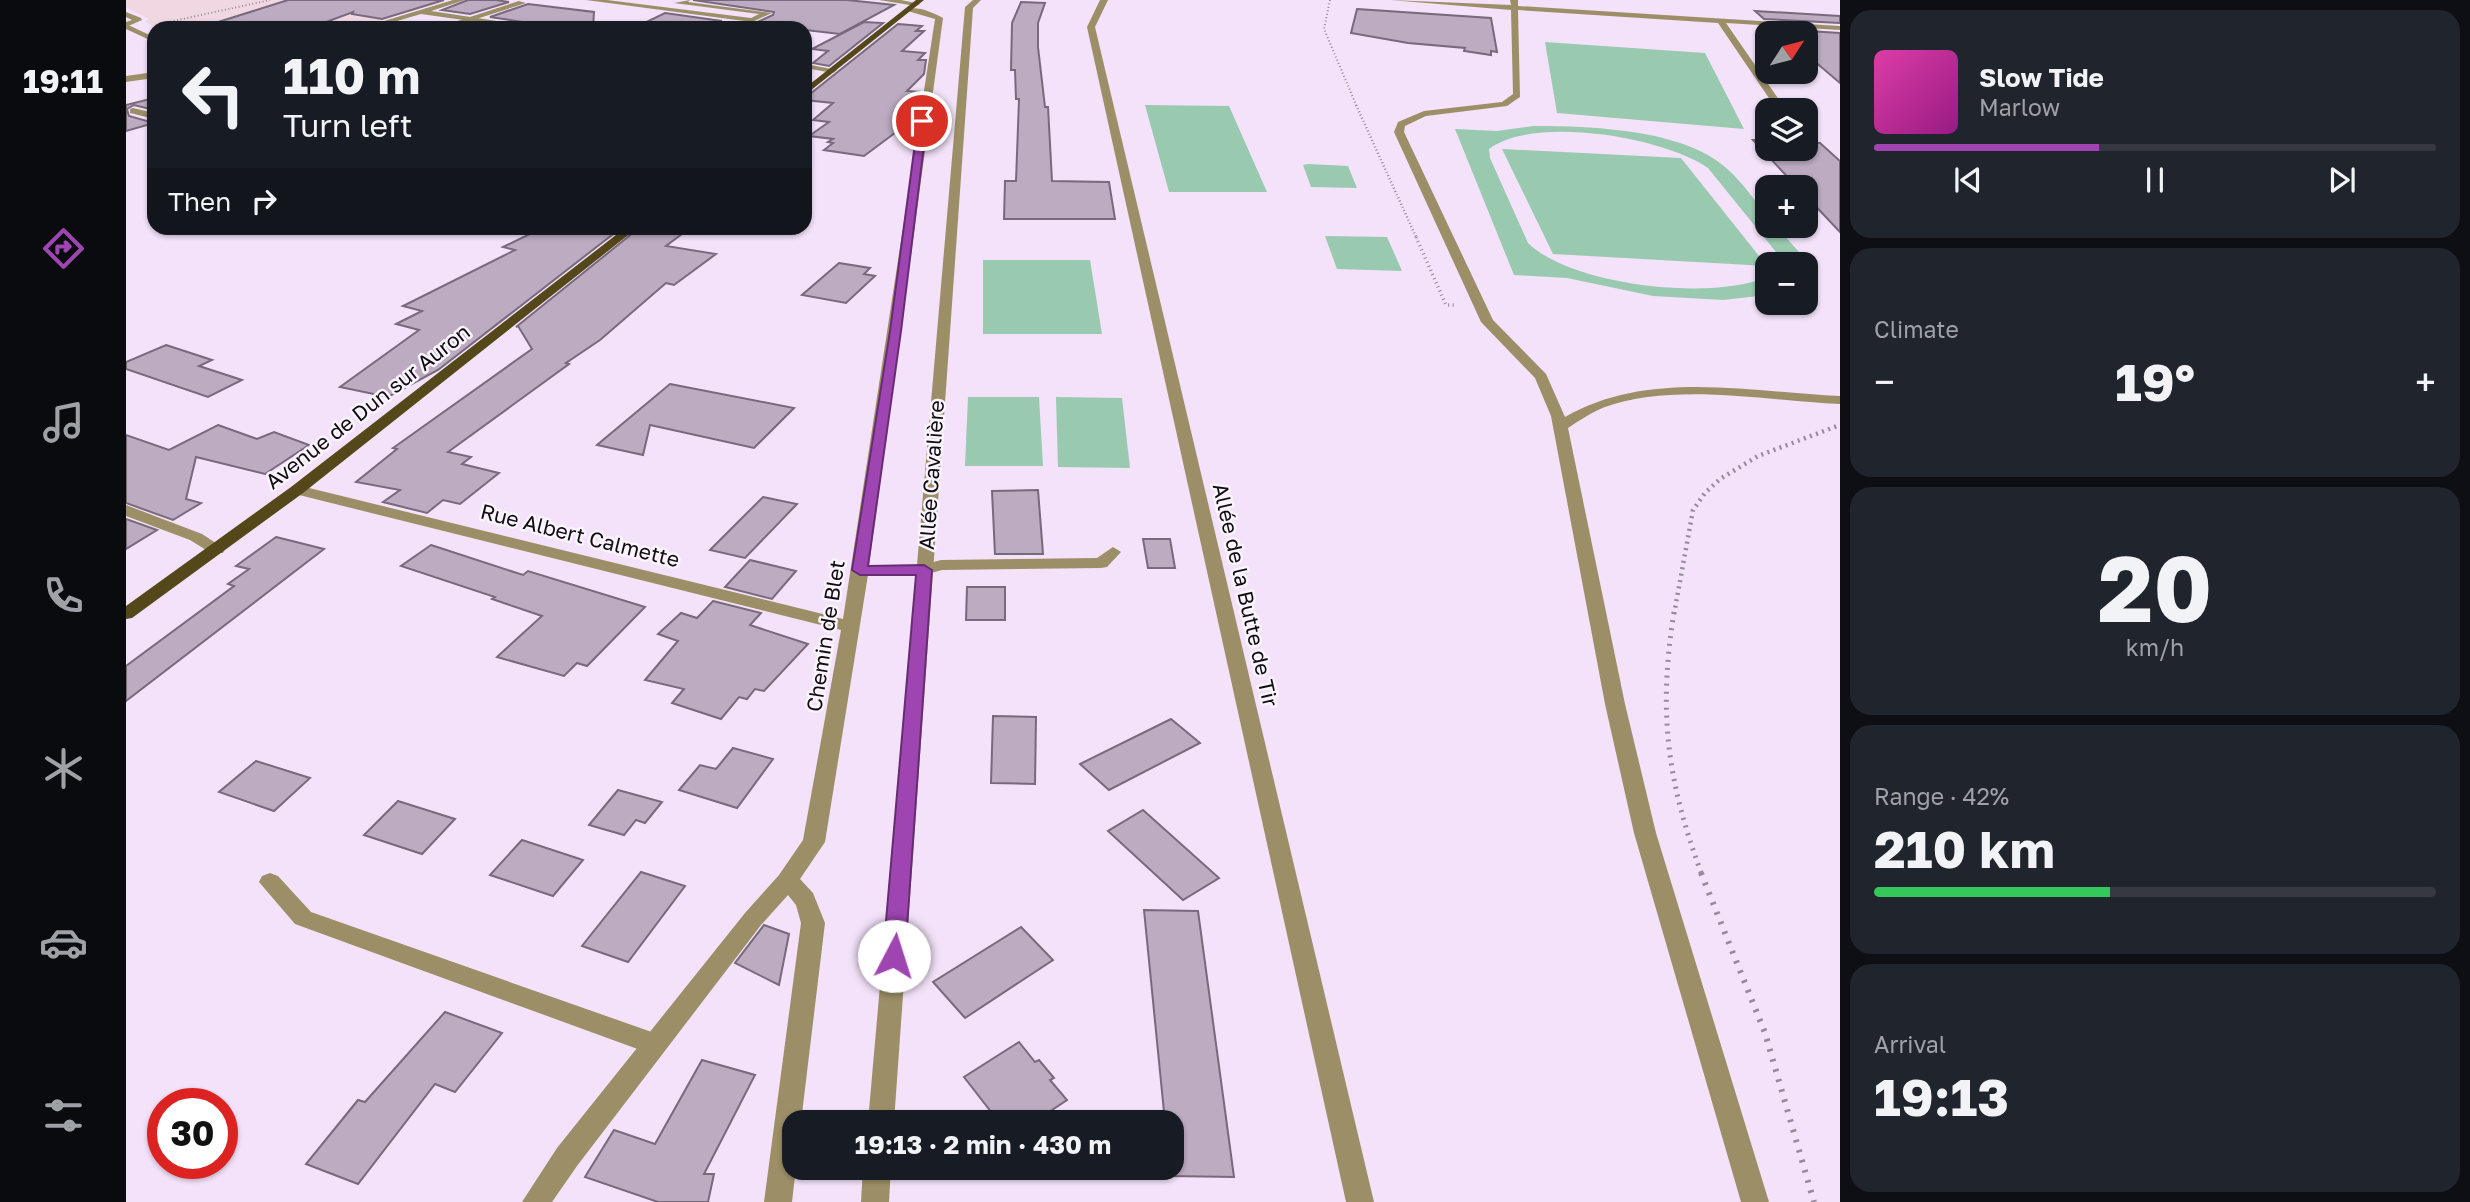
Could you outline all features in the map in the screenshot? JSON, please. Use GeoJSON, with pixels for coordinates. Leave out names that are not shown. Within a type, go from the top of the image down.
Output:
{"type":"FeatureCollection","features":[{"type":"Feature","properties":{"kind":"main road"},"geometry":{"type":"LineString","coordinates":[[812,86],[915,5]]}},
{"type":"Feature","properties":{"kind":"main road","name":"Avenue de Dun sur Auron"},"geometry":{"type":"LineString","coordinates":[[126,614],[297,490],[622,235]]}},
{"type":"Feature","properties":{"kind":"street"},"geometry":{"type":"LineString","coordinates":[[390,21],[461,0]]}},
{"type":"Feature","properties":{"kind":"street"},"geometry":{"type":"LineString","coordinates":[[590,0],[752,20],[768,13],[678,3],[686,0]]}},
{"type":"Feature","properties":{"kind":"street"},"geometry":{"type":"LineString","coordinates":[[883,0],[915,5]]}},
{"type":"Feature","properties":{"kind":"street","name":"Allée Cavalière"},"geometry":{"type":"LineString","coordinates":[[882,1110],[968,7],[977,0]]}},
{"type":"Feature","properties":{"kind":"street","name":"Allée de la Butte de Tir"},"geometry":{"type":"LineString","coordinates":[[1104,0],[1091,27],[1360,1202]]}},
{"type":"Feature","properties":{"kind":"street"},"geometry":{"type":"LineString","coordinates":[[1394,0],[1514,4],[1840,28]]}},
{"type":"Feature","properties":{"kind":"street"},"geometry":{"type":"LineString","coordinates":[[466,21],[522,3]]}},
{"type":"Feature","properties":{"kind":"street"},"geometry":{"type":"LineString","coordinates":[[1514,4],[1517,95],[1513,100],[1504,104],[1409,118],[1401,124],[1399,132],[1493,330],[1541,377],[1550,392],[1560,426],[1615,704],[1645,832],[1755,1202]]}},
{"type":"Feature","properties":{"kind":"street","name":"Chemin de Blet"},"geometry":{"type":"LineString","coordinates":[[536,1202],[654,1044],[787,881],[814,842],[860,570],[939,18],[923,12],[915,5]]}},
{"type":"Feature","properties":{"kind":"street"},"geometry":{"type":"LineString","coordinates":[[422,12],[487,21]]}},
{"type":"Feature","properties":{"kind":"street"},"geometry":{"type":"LineString","coordinates":[[126,14],[138,20],[128,27],[147,36]]}},
{"type":"Feature","properties":{"kind":"street"},"geometry":{"type":"LineString","coordinates":[[1721,21],[1773,98]]}},
{"type":"Feature","properties":{"kind":"street"},"geometry":{"type":"LineString","coordinates":[[812,67],[833,70]]}},
{"type":"Feature","properties":{"kind":"street"},"geometry":{"type":"LineString","coordinates":[[126,79],[147,76]]}},
{"type":"Feature","properties":{"kind":"street"},"geometry":{"type":"LineString","coordinates":[[128,110],[147,114]]}},
{"type":"Feature","properties":{"kind":"street"},"geometry":{"type":"LineString","coordinates":[[1560,426],[1601,404],[1648,394],[1693,391],[1788,399],[1840,400]]}},
{"type":"Feature","properties":{"kind":"street","name":"Rue Albert Calmette"},"geometry":{"type":"LineString","coordinates":[[297,490],[851,627]]}},
{"type":"Feature","properties":{"kind":"street"},"geometry":{"type":"LineString","coordinates":[[126,510],[196,537],[217,549]]}},
{"type":"Feature","properties":{"kind":"street"},"geometry":{"type":"LineString","coordinates":[[860,570],[924,570],[941,565],[1101,564],[1113,552]]}},
{"type":"Feature","properties":{"kind":"street"},"geometry":{"type":"LineString","coordinates":[[778,1202],[813,923],[810,906],[798,889],[787,881]]}},
{"type":"Feature","properties":{"kind":"street"},"geometry":{"type":"LineString","coordinates":[[270,882],[303,918],[654,1044]]}},
{"type":"Feature","properties":{"kind":"street"},"geometry":{"type":"LineString","coordinates":[[875,1202],[876,1180]]}},
{"type":"Feature","properties":{"kind":"path"},"geometry":{"type":"LineString","coordinates":[[170,21],[205,16],[228,8],[270,0]]}},
{"type":"Feature","properties":{"kind":"path"},"geometry":{"type":"LineString","coordinates":[[1330,0],[1324,29],[1327,39],[1446,305],[1480,306]]}},
{"type":"Feature","properties":{"kind":"path"},"geometry":{"type":"LineString","coordinates":[[128,27],[147,24]]}},
{"type":"Feature","properties":{"kind":"path"},"geometry":{"type":"LineString","coordinates":[[1814,1202],[1765,1033],[1686,835],[1670,773],[1665,722],[1665,682],[1693,510],[1701,495],[1717,480],[1751,461],[1840,425]]}},
{"type":"Feature","properties":{"kind":"shaded area"},"geometry":{"type":"Polygon","coordinates":[[[126,0],[444,2],[378,21],[147,23],[145,22],[149,19],[126,7],[126,0]]]}},
{"type":"Feature","properties":{"kind":"green space"},"geometry":{"type":"Polygon","coordinates":[[[1545,42],[1705,53],[1744,129],[1557,113],[1545,42]]]}},
{"type":"Feature","properties":{"kind":"green space"},"geometry":{"type":"Polygon","coordinates":[[[1145,105],[1229,106],[1267,192],[1169,192],[1145,105]]]}},
{"type":"Feature","properties":{"kind":"green space"},"geometry":{"type":"Polygon","coordinates":[[[1534,126],[1607,129],[1660,137],[1707,154],[1725,167],[1755,201],[1755,226],[1708,168],[1661,147],[1631,139],[1566,132],[1536,133],[1509,139],[1489,149],[1490,158],[1528,243],[1549,258],[1576,270],[1644,285],[1713,288],[1755,280],[1755,296],[1723,300],[1653,296],[1567,278],[1514,275],[1455,129],[1497,131],[1534,126]]]}},
{"type":"Feature","properties":{"kind":"green space"},"geometry":{"type":"Polygon","coordinates":[[[1502,149],[1681,158],[1756,252],[1755,265],[1553,254],[1502,149]]]}},
{"type":"Feature","properties":{"kind":"green space"},"geometry":{"type":"Polygon","coordinates":[[[1303,165],[1348,166],[1357,188],[1311,187],[1303,165]]]}},
{"type":"Feature","properties":{"kind":"green space"},"geometry":{"type":"Polygon","coordinates":[[[1325,236],[1387,237],[1402,271],[1337,269],[1325,236]]]}},
{"type":"Feature","properties":{"kind":"green space"},"geometry":{"type":"Polygon","coordinates":[[[1765,238],[1787,238],[1799,252],[1776,252],[1765,238]]]}},
{"type":"Feature","properties":{"kind":"green space"},"geometry":{"type":"Polygon","coordinates":[[[983,260],[1090,260],[1102,334],[983,334],[983,260]]]}},
{"type":"Feature","properties":{"kind":"green space"},"geometry":{"type":"Polygon","coordinates":[[[968,397],[1039,397],[1043,466],[965,466],[968,397]]]}},
{"type":"Feature","properties":{"kind":"green space"},"geometry":{"type":"Polygon","coordinates":[[[1056,397],[1122,398],[1130,468],[1058,467],[1056,397]]]}},
{"type":"Feature","properties":{"kind":"building"},"geometry":{"type":"Polygon","coordinates":[[[288,0],[444,0],[382,19],[352,14],[353,12],[329,21],[221,21],[288,0]]]}},
{"type":"Feature","properties":{"kind":"building"},"geometry":{"type":"Polygon","coordinates":[[[468,0],[509,2],[470,14],[442,10],[468,0]]]}},
{"type":"Feature","properties":{"kind":"building"},"geometry":{"type":"Polygon","coordinates":[[[693,0],[847,0],[894,5],[840,34],[812,31],[812,21],[760,21],[774,12],[693,0]]]}},
{"type":"Feature","properties":{"kind":"building"},"geometry":{"type":"Polygon","coordinates":[[[1021,2],[1045,3],[1038,23],[1038,47],[1045,107],[1048,107],[1052,181],[1109,182],[1115,219],[1004,219],[1005,181],[1016,181],[1019,99],[1016,99],[1015,70],[1011,70],[1012,23],[1021,2]]]}},
{"type":"Feature","properties":{"kind":"building"},"geometry":{"type":"Polygon","coordinates":[[[528,4],[594,12],[593,21],[516,21],[490,17],[528,4]]]}},
{"type":"Feature","properties":{"kind":"building"},"geometry":{"type":"Polygon","coordinates":[[[1357,9],[1491,18],[1497,52],[1491,51],[1491,55],[1464,51],[1465,48],[1408,43],[1351,33],[1357,9]]]}},
{"type":"Feature","properties":{"kind":"building"},"geometry":{"type":"Polygon","coordinates":[[[1755,11],[1840,16],[1840,23],[1818,21],[1764,19],[1755,11]]]}},
{"type":"Feature","properties":{"kind":"building"},"geometry":{"type":"Polygon","coordinates":[[[665,13],[722,21],[714,20],[648,21],[665,13]]]}},
{"type":"Feature","properties":{"kind":"building"},"geometry":{"type":"Polygon","coordinates":[[[864,22],[883,23],[829,66],[813,63],[828,51],[812,49],[864,22]]]}},
{"type":"Feature","properties":{"kind":"building"},"geometry":{"type":"Polygon","coordinates":[[[898,24],[922,26],[916,31],[924,31],[902,51],[925,53],[918,60],[926,60],[924,74],[907,91],[920,92],[915,118],[864,156],[824,150],[833,143],[828,142],[833,139],[812,136],[829,122],[813,120],[833,103],[812,101],[812,92],[898,24]]]}},
{"type":"Feature","properties":{"kind":"building"},"geometry":{"type":"Polygon","coordinates":[[[1818,32],[1840,33],[1840,83],[1818,64],[1818,32]]]}},
{"type":"Feature","properties":{"kind":"building"},"geometry":{"type":"Polygon","coordinates":[[[147,100],[147,108],[134,105],[127,109],[129,116],[147,121],[147,125],[126,131],[126,105],[147,100]]]}},
{"type":"Feature","properties":{"kind":"building"},"geometry":{"type":"Polygon","coordinates":[[[1818,143],[1840,161],[1840,232],[1818,209],[1818,175],[1786,175],[1773,161],[1818,161],[1818,143]]]}},
{"type":"Feature","properties":{"kind":"building"},"geometry":{"type":"Polygon","coordinates":[[[528,235],[612,235],[438,370],[388,397],[340,387],[419,330],[396,324],[422,311],[403,306],[515,250],[503,247],[528,235]]]}},
{"type":"Feature","properties":{"kind":"building"},"geometry":{"type":"Polygon","coordinates":[[[630,235],[681,235],[666,246],[716,254],[674,285],[666,283],[600,340],[448,452],[471,457],[462,464],[499,473],[460,504],[443,500],[427,513],[383,502],[400,490],[356,482],[397,449],[393,448],[532,349],[518,326],[516,327],[630,235]]]}},
{"type":"Feature","properties":{"kind":"building"},"geometry":{"type":"Polygon","coordinates":[[[839,263],[870,268],[864,274],[875,276],[846,303],[802,295],[839,263]]]}},
{"type":"Feature","properties":{"kind":"building"},"geometry":{"type":"Polygon","coordinates":[[[166,345],[212,360],[199,366],[242,380],[208,397],[126,369],[126,362],[166,345]]]}},
{"type":"Feature","properties":{"kind":"building"},"geometry":{"type":"Polygon","coordinates":[[[670,384],[794,408],[754,448],[650,425],[643,455],[597,445],[670,384]]]}},
{"type":"Feature","properties":{"kind":"building"},"geometry":{"type":"Polygon","coordinates":[[[218,425],[257,439],[274,432],[309,445],[265,474],[196,457],[186,499],[201,503],[173,520],[126,503],[126,435],[169,450],[218,425]]]}},
{"type":"Feature","properties":{"kind":"building"},"geometry":{"type":"Polygon","coordinates":[[[1038,490],[1043,554],[995,554],[992,491],[1038,490]]]}},
{"type":"Feature","properties":{"kind":"building"},"geometry":{"type":"Polygon","coordinates":[[[763,497],[797,504],[745,558],[710,550],[763,497]]]}},
{"type":"Feature","properties":{"kind":"building"},"geometry":{"type":"Polygon","coordinates":[[[126,519],[157,530],[126,549],[126,519]]]}},
{"type":"Feature","properties":{"kind":"building"},"geometry":{"type":"Polygon","coordinates":[[[276,537],[324,549],[126,701],[126,666],[234,586],[228,584],[249,569],[236,566],[276,537]]]}},
{"type":"Feature","properties":{"kind":"building"},"geometry":{"type":"Polygon","coordinates":[[[1143,539],[1170,539],[1175,568],[1148,568],[1143,539]]]}},
{"type":"Feature","properties":{"kind":"building"},"geometry":{"type":"Polygon","coordinates":[[[431,545],[523,575],[528,571],[645,607],[587,666],[577,663],[564,676],[497,657],[542,616],[492,599],[495,597],[401,566],[431,545]]]}},
{"type":"Feature","properties":{"kind":"building"},"geometry":{"type":"Polygon","coordinates":[[[750,560],[796,571],[772,599],[725,587],[750,560]]]}},
{"type":"Feature","properties":{"kind":"building"},"geometry":{"type":"Polygon","coordinates":[[[967,587],[1005,587],[1005,620],[966,620],[967,587]]]}},
{"type":"Feature","properties":{"kind":"building"},"geometry":{"type":"Polygon","coordinates":[[[713,601],[761,613],[750,625],[808,644],[764,691],[755,689],[747,699],[739,697],[721,719],[672,703],[684,689],[645,680],[678,641],[658,634],[681,613],[697,618],[713,601]]]}},
{"type":"Feature","properties":{"kind":"building"},"geometry":{"type":"Polygon","coordinates":[[[993,716],[1036,717],[1035,784],[991,783],[993,716]]]}},
{"type":"Feature","properties":{"kind":"building"},"geometry":{"type":"Polygon","coordinates":[[[1171,719],[1200,743],[1109,790],[1080,764],[1171,719]]]}},
{"type":"Feature","properties":{"kind":"building"},"geometry":{"type":"Polygon","coordinates":[[[733,748],[773,759],[737,808],[679,790],[700,765],[716,769],[733,748]]]}},
{"type":"Feature","properties":{"kind":"building"},"geometry":{"type":"Polygon","coordinates":[[[256,761],[310,778],[274,811],[219,792],[256,761]]]}},
{"type":"Feature","properties":{"kind":"building"},"geometry":{"type":"Polygon","coordinates":[[[618,790],[662,802],[645,823],[636,820],[624,835],[589,825],[618,790]]]}},
{"type":"Feature","properties":{"kind":"building"},"geometry":{"type":"Polygon","coordinates":[[[398,801],[455,819],[422,854],[364,835],[398,801]]]}},
{"type":"Feature","properties":{"kind":"building"},"geometry":{"type":"Polygon","coordinates":[[[1143,810],[1219,878],[1183,900],[1108,831],[1143,810]]]}},
{"type":"Feature","properties":{"kind":"building"},"geometry":{"type":"Polygon","coordinates":[[[522,840],[583,860],[553,896],[490,875],[522,840]]]}},
{"type":"Feature","properties":{"kind":"building"},"geometry":{"type":"Polygon","coordinates":[[[641,872],[685,886],[628,962],[582,946],[641,872]]]}},
{"type":"Feature","properties":{"kind":"building"},"geometry":{"type":"Polygon","coordinates":[[[1144,910],[1198,911],[1234,1177],[1184,1176],[1184,1110],[1164,1110],[1144,910]]]}},
{"type":"Feature","properties":{"kind":"building"},"geometry":{"type":"Polygon","coordinates":[[[764,925],[789,934],[779,985],[735,963],[764,925]]]}},
{"type":"Feature","properties":{"kind":"building"},"geometry":{"type":"Polygon","coordinates":[[[1021,927],[1053,960],[965,1018],[933,982],[1021,927]]]}},
{"type":"Feature","properties":{"kind":"building"},"geometry":{"type":"Polygon","coordinates":[[[445,1012],[502,1033],[455,1092],[435,1084],[358,1184],[306,1164],[358,1100],[365,1102],[445,1012]]]}},
{"type":"Feature","properties":{"kind":"building"},"geometry":{"type":"Polygon","coordinates":[[[1019,1042],[1035,1062],[1039,1060],[1054,1078],[1050,1080],[1067,1100],[1052,1110],[990,1110],[964,1077],[1019,1042]]]}},
{"type":"Feature","properties":{"kind":"building"},"geometry":{"type":"Polygon","coordinates":[[[702,1060],[755,1075],[704,1174],[714,1174],[708,1202],[658,1202],[585,1177],[614,1130],[655,1144],[702,1060]]]}},
{"type":"Feature","properties":{"kind":"route"},"geometry":{"type":"LineString","coordinates":[[894,956],[924,570],[860,570],[922,121]]}}]}
